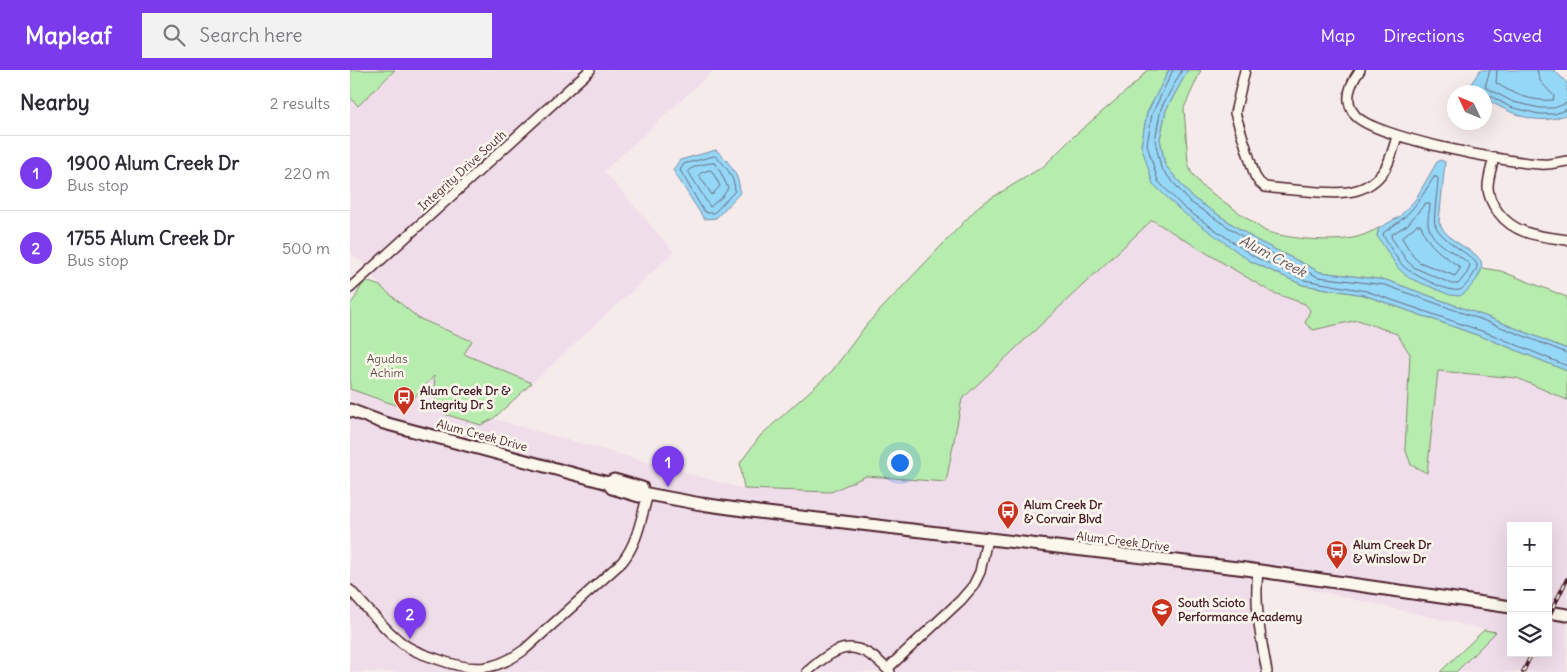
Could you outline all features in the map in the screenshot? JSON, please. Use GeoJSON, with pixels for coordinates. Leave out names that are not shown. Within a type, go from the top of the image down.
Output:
{"type":"FeatureCollection","features":[{"type":"Feature","properties":{"kind":"main road","name":"Alum Creek Drive"},"geometry":{"type":"LineString","coordinates":[[350,410],[384,423],[608,483],[612,488],[639,496],[645,493],[758,512],[1258,571],[1507,606]]}},
{"type":"Feature","properties":{"kind":"main road"},"geometry":{"type":"LineString","coordinates":[[1552,613],[1567,615]]}},
{"type":"Feature","properties":{"kind":"street","name":"Integrity Drive South"},"geometry":{"type":"LineString","coordinates":[[350,288],[590,70]]}},
{"type":"Feature","properties":{"kind":"street"},"geometry":{"type":"LineString","coordinates":[[1245,70],[1235,113],[1255,176],[1265,186],[1327,193],[1345,193],[1362,189],[1376,179],[1386,168],[1397,136]]}},
{"type":"Feature","properties":{"kind":"street"},"geometry":{"type":"LineString","coordinates":[[1360,70],[1352,80],[1348,93],[1354,114],[1361,120],[1397,136],[1445,148],[1539,164],[1567,161]]}},
{"type":"Feature","properties":{"kind":"street"},"geometry":{"type":"LineString","coordinates":[[1494,157],[1488,178],[1489,197],[1492,205],[1505,220],[1512,227],[1521,231],[1567,240]]}},
{"type":"Feature","properties":{"kind":"street"},"geometry":{"type":"LineString","coordinates":[[350,590],[397,638],[417,651],[468,669],[484,669],[499,666],[513,659],[524,650],[622,562],[631,550],[640,529],[645,493]]}},
{"type":"Feature","properties":{"kind":"street"},"geometry":{"type":"LineString","coordinates":[[807,672],[828,654],[847,648],[862,650],[875,658],[888,671],[973,586],[982,567],[987,539]]}},
{"type":"Feature","properties":{"kind":"street"},"geometry":{"type":"LineString","coordinates":[[1258,571],[1255,596],[1267,672]]}},
{"type":"Feature","properties":{"kind":"shaded area"},"geometry":{"type":"Polygon","coordinates":[[[395,70],[714,70],[604,171],[674,252],[532,383],[464,354],[472,341],[418,318],[380,286],[363,263],[350,253],[350,97],[358,106],[395,70]]]}},
{"type":"Feature","properties":{"kind":"shaded area"},"geometry":{"type":"Polygon","coordinates":[[[1152,220],[1271,292],[1305,304],[1310,310],[1313,330],[1358,320],[1397,334],[1410,354],[1405,448],[1411,465],[1427,473],[1438,370],[1517,378],[1567,400],[1567,672],[1456,672],[1496,632],[1256,577],[1267,672],[350,672],[350,389],[404,408],[434,375],[436,406],[481,425],[493,419],[744,489],[831,492],[866,476],[945,482],[961,399],[1152,220]]]}},
{"type":"Feature","properties":{"kind":"green space"},"geometry":{"type":"Polygon","coordinates":[[[350,70],[395,70],[358,106],[350,97],[350,70]]]}},
{"type":"Feature","properties":{"kind":"green space"},"geometry":{"type":"Polygon","coordinates":[[[1147,70],[1169,70],[1147,113],[1141,145],[1250,261],[1303,285],[1364,295],[1491,340],[1567,371],[1567,400],[1517,378],[1438,371],[1427,473],[1411,465],[1405,448],[1410,354],[1397,334],[1358,320],[1313,330],[1305,323],[1310,310],[1305,304],[1271,292],[1152,220],[962,399],[946,482],[866,476],[831,492],[744,489],[740,463],[760,436],[832,371],[867,324],[980,205],[1044,166],[1074,136],[1138,81],[1147,70]]]}},
{"type":"Feature","properties":{"kind":"green space"},"geometry":{"type":"Polygon","coordinates":[[[1188,70],[1201,70],[1184,108],[1188,162],[1191,172],[1202,186],[1265,231],[1274,234],[1298,238],[1336,240],[1357,237],[1379,228],[1377,236],[1477,279],[1482,268],[1501,271],[1567,297],[1567,349],[1490,318],[1386,280],[1320,272],[1256,240],[1193,198],[1165,165],[1160,139],[1166,110],[1188,70]]]}},
{"type":"Feature","properties":{"kind":"green space","name":"Agudas Achim"},"geometry":{"type":"Polygon","coordinates":[[[366,281],[380,286],[418,318],[472,341],[464,354],[532,383],[493,419],[481,425],[444,414],[436,406],[434,376],[404,408],[350,389],[350,304],[366,281]]]}},
{"type":"Feature","properties":{"kind":"green space"},"geometry":{"type":"Polygon","coordinates":[[[1484,630],[1496,632],[1456,672],[1440,672],[1484,630]]]}},
{"type":"Feature","properties":{"kind":"water","name":"Alum Creek"},"geometry":{"type":"Polygon","coordinates":[[[1169,70],[1188,70],[1166,110],[1160,139],[1165,165],[1193,198],[1256,240],[1320,272],[1386,280],[1490,318],[1567,349],[1567,371],[1491,340],[1364,295],[1303,285],[1250,261],[1181,211],[1153,184],[1141,145],[1147,113],[1169,70]]]}},
{"type":"Feature","properties":{"kind":"water"},"geometry":{"type":"Polygon","coordinates":[[[1480,70],[1554,70],[1567,83],[1567,114],[1546,120],[1525,117],[1492,102],[1492,85],[1471,84],[1480,70]]]}},
{"type":"Feature","properties":{"kind":"water"},"geometry":{"type":"Polygon","coordinates":[[[716,150],[733,169],[740,187],[740,193],[716,218],[704,219],[673,170],[680,160],[716,150]]]}},
{"type":"Feature","properties":{"kind":"water"},"geometry":{"type":"Polygon","coordinates":[[[1441,160],[1445,162],[1439,222],[1452,239],[1476,255],[1481,261],[1482,268],[1477,279],[1460,296],[1450,295],[1409,278],[1398,268],[1377,236],[1379,228],[1399,217],[1415,200],[1437,162],[1441,160]]]}},
{"type":"Feature","properties":{"kind":"railway"},"geometry":{"type":"LineString","coordinates":[[1551,612],[1567,579]]}},
{"type":"Feature","properties":{"kind":"railway"},"geometry":{"type":"LineString","coordinates":[[1523,672],[1530,657]]}},
{"type":"Feature","properties":{"kind":"place","name":"Alum Creek Dr & Integrity Dr S"},"geometry":{"type":"Point","coordinates":[404,416]}},
{"type":"Feature","properties":{"kind":"place","name":"1900 Alum Creek Dr"},"geometry":{"type":"Point","coordinates":[668,487]}},
{"type":"Feature","properties":{"kind":"place","name":"Alum Creek Dr & Corvair Blvd"},"geometry":{"type":"Point","coordinates":[1008,530]}},
{"type":"Feature","properties":{"kind":"place","name":"Alum Creek Dr & Winslow Dr"},"geometry":{"type":"Point","coordinates":[1337,570]}},
{"type":"Feature","properties":{"kind":"place","name":"South Scioto Performance Academy"},"geometry":{"type":"Point","coordinates":[1162,628]}},
{"type":"Feature","properties":{"kind":"place","name":"1755 Alum Creek Dr"},"geometry":{"type":"Point","coordinates":[410,639]}}]}
